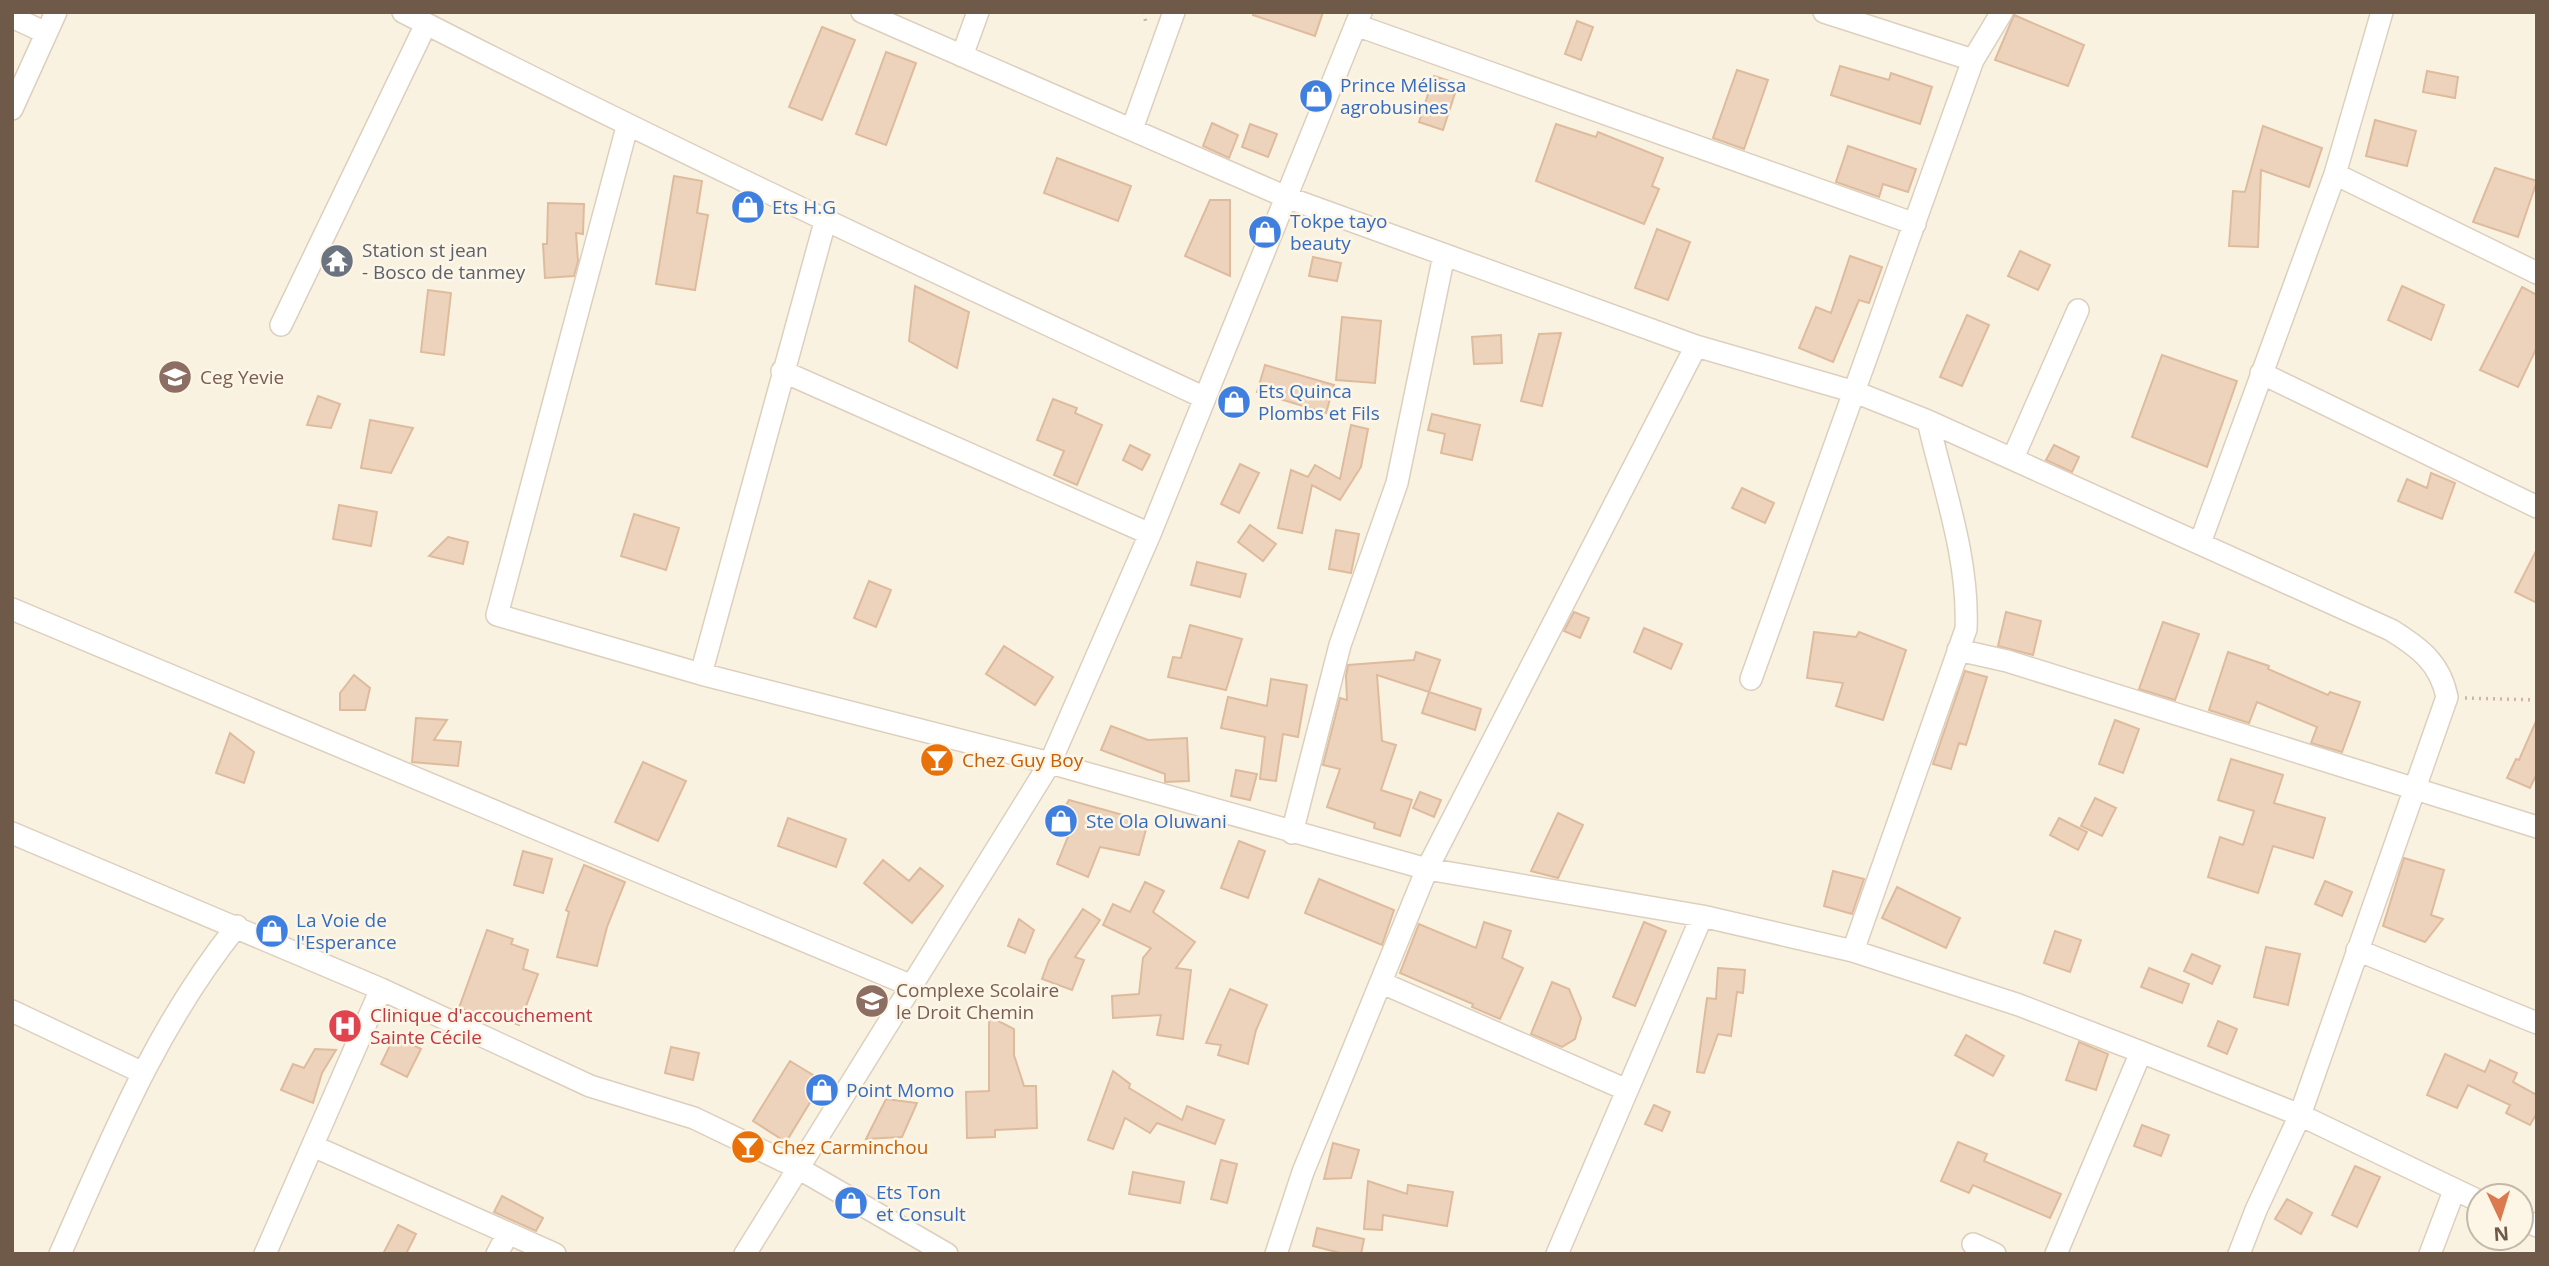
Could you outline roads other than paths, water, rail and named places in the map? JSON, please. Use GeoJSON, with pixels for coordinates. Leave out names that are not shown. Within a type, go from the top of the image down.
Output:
{"type":"FeatureCollection","features":[{"type":"Feature","properties":{"kind":"street"},"geometry":{"type":"LineString","coordinates":[[12,109],[56,12]]}},
{"type":"Feature","properties":{"kind":"street"},"geometry":{"type":"LineString","coordinates":[[403,12],[627,127],[1205,398]]}},
{"type":"Feature","properties":{"kind":"street"},"geometry":{"type":"LineString","coordinates":[[862,12],[1286,197],[1696,346],[1855,392],[1928,421],[2391,630],[2418,646],[2436,665],[2447,697],[2300,1115],[2256,1210],[2239,1254]]}},
{"type":"Feature","properties":{"kind":"street"},"geometry":{"type":"LineString","coordinates":[[962,56],[978,12]]}},
{"type":"Feature","properties":{"kind":"street"},"geometry":{"type":"LineString","coordinates":[[1132,129],[1174,12]]}},
{"type":"Feature","properties":{"kind":"street"},"geometry":{"type":"LineString","coordinates":[[1824,12],[1973,60]]}},
{"type":"Feature","properties":{"kind":"street"},"geometry":{"type":"LineString","coordinates":[[1751,679],[1973,60],[2002,12]]}},
{"type":"Feature","properties":{"kind":"street"},"geometry":{"type":"LineString","coordinates":[[2200,543],[2335,174],[2382,12]]}},
{"type":"Feature","properties":{"kind":"street"},"geometry":{"type":"LineString","coordinates":[[12,17],[46,33]]}},
{"type":"Feature","properties":{"kind":"street"},"geometry":{"type":"LineString","coordinates":[[746,1254],[1050,763],[1150,534],[1359,18],[1915,223]]}},
{"type":"Feature","properties":{"kind":"street"},"geometry":{"type":"LineString","coordinates":[[281,325],[426,24]]}},
{"type":"Feature","properties":{"kind":"street"},"geometry":{"type":"LineString","coordinates":[[627,127],[498,615],[701,674],[1050,763],[1427,869],[1702,916],[1853,951],[2019,1005],[2300,1115],[2465,1195]]}},
{"type":"Feature","properties":{"kind":"street"},"geometry":{"type":"LineString","coordinates":[[2335,174],[2537,273]]}},
{"type":"Feature","properties":{"kind":"street"},"geometry":{"type":"LineString","coordinates":[[701,674],[782,370],[825,222]]}},
{"type":"Feature","properties":{"kind":"street"},"geometry":{"type":"LineString","coordinates":[[1292,833],[1340,645],[1396,483],[1417,397],[1444,255]]}},
{"type":"Feature","properties":{"kind":"street"},"geometry":{"type":"LineString","coordinates":[[2013,458],[2078,310]]}},
{"type":"Feature","properties":{"kind":"street"},"geometry":{"type":"LineString","coordinates":[[1276,1254],[1303,1172],[1427,869],[1696,346]]}},
{"type":"Feature","properties":{"kind":"street"},"geometry":{"type":"LineString","coordinates":[[782,370],[1150,534]]}},
{"type":"Feature","properties":{"kind":"street"},"geometry":{"type":"LineString","coordinates":[[2261,373],[2537,507]]}},
{"type":"Feature","properties":{"kind":"street"},"geometry":{"type":"LineString","coordinates":[[1853,951],[1966,629],[1967,594],[1961,553],[1928,421]]}},
{"type":"Feature","properties":{"kind":"street"},"geometry":{"type":"LineString","coordinates":[[12,609],[912,986]]}},
{"type":"Feature","properties":{"kind":"street"},"geometry":{"type":"LineString","coordinates":[[1958,650],[2007,661],[2414,791],[2537,827]]}},
{"type":"Feature","properties":{"kind":"street"},"geometry":{"type":"LineString","coordinates":[[12,833],[381,989],[590,1086],[694,1118],[797,1168],[947,1254]]}},
{"type":"Feature","properties":{"kind":"street"},"geometry":{"type":"LineString","coordinates":[[1557,1254],[1702,916]]}},
{"type":"Feature","properties":{"kind":"street"},"geometry":{"type":"LineString","coordinates":[[60,1254],[141,1072],[185,996],[237,926]]}},
{"type":"Feature","properties":{"kind":"street"},"geometry":{"type":"LineString","coordinates":[[2357,950],[2537,1023]]}},
{"type":"Feature","properties":{"kind":"street"},"geometry":{"type":"LineString","coordinates":[[1382,983],[1627,1090]]}},
{"type":"Feature","properties":{"kind":"street"},"geometry":{"type":"LineString","coordinates":[[265,1254],[381,989]]}},
{"type":"Feature","properties":{"kind":"street"},"geometry":{"type":"LineString","coordinates":[[12,1011],[141,1072]]}},
{"type":"Feature","properties":{"kind":"street"},"geometry":{"type":"LineString","coordinates":[[2056,1254],[2141,1052]]}},
{"type":"Feature","properties":{"kind":"street"},"geometry":{"type":"LineString","coordinates":[[313,1146],[555,1254]]}},
{"type":"Feature","properties":{"kind":"street"},"geometry":{"type":"LineString","coordinates":[[2430,1254],[2454,1191]]}},
{"type":"Feature","properties":{"kind":"street"},"geometry":{"type":"LineString","coordinates":[[497,1254],[508,1233]]}},
{"type":"Feature","properties":{"kind":"street"},"geometry":{"type":"LineString","coordinates":[[1973,1244],[1995,1254]]}},
{"type":"Feature","properties":{"kind":"place","name":"Prince Mélissa agrobusines"},"geometry":{"type":"Point","coordinates":[1316,96]}},
{"type":"Feature","properties":{"kind":"place","name":"Ets H.G"},"geometry":{"type":"Point","coordinates":[748,207]}},
{"type":"Feature","properties":{"kind":"place","name":"Tokpe tayo beauty"},"geometry":{"type":"Point","coordinates":[1265,232]}},
{"type":"Feature","properties":{"kind":"place","name":"Station st jean - Bosco de tanmey"},"geometry":{"type":"Point","coordinates":[337,261]}},
{"type":"Feature","properties":{"kind":"place","name":"Ceg Yevie"},"geometry":{"type":"Point","coordinates":[175,377]}},
{"type":"Feature","properties":{"kind":"place","name":"Ets Quinca Plombs et Fils"},"geometry":{"type":"Point","coordinates":[1234,402]}},
{"type":"Feature","properties":{"kind":"place","name":"Chez Guy Boy"},"geometry":{"type":"Point","coordinates":[937,760]}},
{"type":"Feature","properties":{"kind":"place","name":"Ste Ola Oluwani"},"geometry":{"type":"Point","coordinates":[1061,821]}},
{"type":"Feature","properties":{"kind":"place","name":"La Voie de l'Esperance"},"geometry":{"type":"Point","coordinates":[272,931]}},
{"type":"Feature","properties":{"kind":"place","name":"Complexe Scolaire le Droit Chemin"},"geometry":{"type":"Point","coordinates":[872,1001]}},
{"type":"Feature","properties":{"kind":"place","name":"Clinique d'accouchement Sainte Cécile"},"geometry":{"type":"Point","coordinates":[345,1026]}},
{"type":"Feature","properties":{"kind":"place","name":"Point Momo"},"geometry":{"type":"Point","coordinates":[822,1090]}},
{"type":"Feature","properties":{"kind":"place","name":"Chez Carminchou"},"geometry":{"type":"Point","coordinates":[748,1147]}},
{"type":"Feature","properties":{"kind":"place","name":"Ets Ton et Consult"},"geometry":{"type":"Point","coordinates":[851,1203]}}]}
